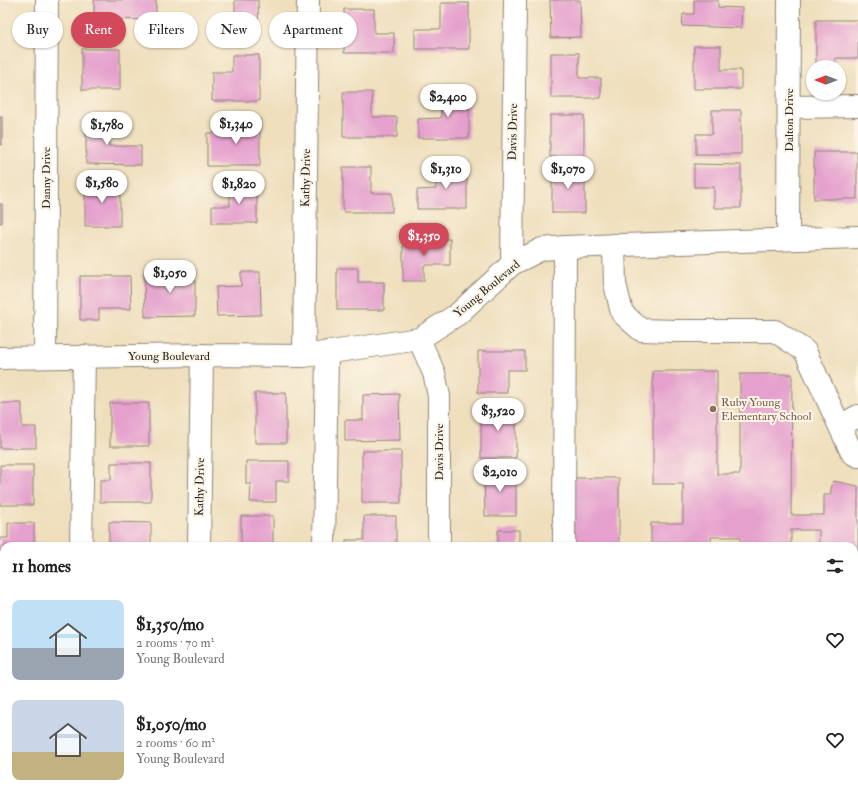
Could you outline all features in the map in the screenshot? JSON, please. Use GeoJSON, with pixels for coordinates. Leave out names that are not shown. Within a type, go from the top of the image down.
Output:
{"type":"FeatureCollection","features":[{"type":"Feature","properties":{"kind":"street","name":"Danny Drive"},"geometry":{"type":"LineString","coordinates":[[45,357],[47,0]]}},
{"type":"Feature","properties":{"kind":"street","name":"Kathy Drive"},"geometry":{"type":"LineString","coordinates":[[304,356],[308,0]]}},
{"type":"Feature","properties":{"kind":"street","name":"Davis Drive"},"geometry":{"type":"LineString","coordinates":[[512,264],[515,0]]}},
{"type":"Feature","properties":{"kind":"street","name":"Dalton Drive"},"geometry":{"type":"LineString","coordinates":[[788,239],[789,0]]}},
{"type":"Feature","properties":{"kind":"street"},"geometry":{"type":"LineString","coordinates":[[789,107],[858,106]]}},
{"type":"Feature","properties":{"kind":"street","name":"Young Boulevard"},"geometry":{"type":"LineString","coordinates":[[0,358],[202,355],[304,356],[419,339],[458,314],[512,264],[542,249],[614,245],[858,237]]}},
{"type":"Feature","properties":{"kind":"street"},"geometry":{"type":"LineString","coordinates":[[614,245],[615,284],[622,313],[640,330],[775,331],[806,351],[849,421],[852,453],[858,456]]}},
{"type":"Feature","properties":{"kind":"street"},"geometry":{"type":"LineString","coordinates":[[564,542],[565,247]]}},
{"type":"Feature","properties":{"kind":"street","name":"Davis Drive"},"geometry":{"type":"LineString","coordinates":[[419,339],[434,373],[439,396],[439,542]]}},
{"type":"Feature","properties":{"kind":"street"},"geometry":{"type":"LineString","coordinates":[[324,542],[328,352]]}},
{"type":"Feature","properties":{"kind":"street","name":"Kathy Drive"},"geometry":{"type":"LineString","coordinates":[[198,542],[202,355]]}},
{"type":"Feature","properties":{"kind":"street"},"geometry":{"type":"LineString","coordinates":[[81,542],[84,356]]}},
{"type":"Feature","properties":{"kind":"building"},"geometry":{"type":"Polygon","coordinates":[[[94,0],[156,0],[156,12],[134,12],[134,20],[126,20],[126,12],[94,12],[94,0]]]}},
{"type":"Feature","properties":{"kind":"building"},"geometry":{"type":"Polygon","coordinates":[[[235,0],[258,0],[258,12],[235,12],[235,0]]]}},
{"type":"Feature","properties":{"kind":"building"},"geometry":{"type":"Polygon","coordinates":[[[550,0],[580,0],[581,37],[551,38],[550,0]]]}},
{"type":"Feature","properties":{"kind":"building"},"geometry":{"type":"Polygon","coordinates":[[[694,0],[718,0],[718,7],[742,8],[741,28],[682,26],[683,14],[694,14],[694,0]]]}},
{"type":"Feature","properties":{"kind":"building"},"geometry":{"type":"Polygon","coordinates":[[[441,3],[469,3],[469,49],[415,49],[415,29],[441,29],[441,3]]]}},
{"type":"Feature","properties":{"kind":"building"},"geometry":{"type":"Polygon","coordinates":[[[344,9],[374,9],[374,33],[394,33],[394,53],[344,53],[344,48],[357,48],[357,12],[344,12],[344,9]]]}},
{"type":"Feature","properties":{"kind":"building"},"geometry":{"type":"Polygon","coordinates":[[[816,20],[858,20],[858,58],[816,60],[816,20]]]}},
{"type":"Feature","properties":{"kind":"building"},"geometry":{"type":"Polygon","coordinates":[[[694,46],[721,46],[721,70],[741,70],[741,89],[694,89],[694,46]]]}},
{"type":"Feature","properties":{"kind":"building"},"geometry":{"type":"Polygon","coordinates":[[[82,49],[120,49],[120,90],[82,90],[82,49]]]}},
{"type":"Feature","properties":{"kind":"building"},"geometry":{"type":"Polygon","coordinates":[[[551,53],[579,53],[579,78],[601,78],[601,98],[551,98],[551,53]]]}},
{"type":"Feature","properties":{"kind":"building"},"geometry":{"type":"Polygon","coordinates":[[[232,55],[259,55],[259,101],[212,101],[212,72],[232,72],[232,55]]]}},
{"type":"Feature","properties":{"kind":"building"},"geometry":{"type":"Polygon","coordinates":[[[343,92],[372,92],[372,117],[397,117],[397,137],[343,137],[343,92]]]}},
{"type":"Feature","properties":{"kind":"building"},"geometry":{"type":"Polygon","coordinates":[[[441,92],[469,92],[469,138],[418,138],[418,119],[441,118],[441,92]]]}},
{"type":"Feature","properties":{"kind":"building"},"geometry":{"type":"Polygon","coordinates":[[[712,110],[741,110],[741,154],[696,154],[696,134],[712,134],[712,110]]]}},
{"type":"Feature","properties":{"kind":"building"},"geometry":{"type":"Polygon","coordinates":[[[550,115],[584,115],[584,157],[550,157],[550,115]]]}},
{"type":"Feature","properties":{"kind":"building"},"geometry":{"type":"Polygon","coordinates":[[[0,117],[2,117],[2,145],[0,145],[0,117]]]}},
{"type":"Feature","properties":{"kind":"building"},"geometry":{"type":"Polygon","coordinates":[[[86,118],[110,118],[109,146],[141,146],[141,165],[86,164],[86,118]]]}},
{"type":"Feature","properties":{"kind":"building"},"geometry":{"type":"Polygon","coordinates":[[[231,119],[260,119],[260,166],[207,166],[207,133],[231,133],[231,119]]]}},
{"type":"Feature","properties":{"kind":"building"},"geometry":{"type":"Polygon","coordinates":[[[814,152],[857,152],[857,199],[814,199],[814,152]]]}},
{"type":"Feature","properties":{"kind":"building"},"geometry":{"type":"Polygon","coordinates":[[[694,164],[741,165],[741,208],[714,208],[714,187],[694,187],[694,164]]]}},
{"type":"Feature","properties":{"kind":"building"},"geometry":{"type":"Polygon","coordinates":[[[467,166],[467,209],[417,209],[417,190],[436,189],[436,167],[467,166]]]}},
{"type":"Feature","properties":{"kind":"building"},"geometry":{"type":"Polygon","coordinates":[[[343,167],[371,167],[371,193],[392,193],[392,212],[343,212],[343,167]]]}},
{"type":"Feature","properties":{"kind":"building"},"geometry":{"type":"Polygon","coordinates":[[[552,167],[585,167],[585,213],[552,213],[552,167]]]}},
{"type":"Feature","properties":{"kind":"building"},"geometry":{"type":"Polygon","coordinates":[[[85,181],[120,181],[120,226],[85,226],[85,181]]]}},
{"type":"Feature","properties":{"kind":"building"},"geometry":{"type":"Polygon","coordinates":[[[230,181],[257,181],[257,223],[212,223],[212,206],[230,206],[230,181]]]}},
{"type":"Feature","properties":{"kind":"building"},"geometry":{"type":"Polygon","coordinates":[[[0,204],[2,204],[2,223],[0,223],[0,204]]]}},
{"type":"Feature","properties":{"kind":"building"},"geometry":{"type":"Polygon","coordinates":[[[403,239],[450,239],[450,265],[424,265],[424,281],[403,281],[403,239]]]}},
{"type":"Feature","properties":{"kind":"building"},"geometry":{"type":"Polygon","coordinates":[[[337,268],[358,268],[358,282],[384,282],[384,310],[337,310],[337,268]]]}},
{"type":"Feature","properties":{"kind":"building"},"geometry":{"type":"Polygon","coordinates":[[[182,269],[195,269],[195,316],[145,317],[144,273],[182,272],[182,269]]]}},
{"type":"Feature","properties":{"kind":"building"},"geometry":{"type":"Polygon","coordinates":[[[241,272],[260,272],[261,315],[217,316],[216,287],[241,286],[241,272]]]}},
{"type":"Feature","properties":{"kind":"building"},"geometry":{"type":"Polygon","coordinates":[[[80,276],[130,276],[131,309],[99,309],[99,320],[80,320],[80,276]]]}},
{"type":"Feature","properties":{"kind":"building"},"geometry":{"type":"Polygon","coordinates":[[[478,351],[525,351],[525,370],[507,370],[507,393],[478,393],[478,351]]]}},
{"type":"Feature","properties":{"kind":"building"},"geometry":{"type":"Polygon","coordinates":[[[653,371],[717,371],[717,474],[740,474],[740,374],[792,374],[791,515],[824,515],[824,495],[830,495],[833,481],[858,486],[858,542],[819,542],[819,530],[791,530],[791,542],[740,542],[740,537],[711,537],[711,542],[651,542],[651,523],[683,523],[683,484],[653,484],[653,371]]]}},
{"type":"Feature","properties":{"kind":"building"},"geometry":{"type":"Polygon","coordinates":[[[255,393],[286,393],[286,443],[255,443],[255,393]]]}},
{"type":"Feature","properties":{"kind":"building"},"geometry":{"type":"Polygon","coordinates":[[[399,394],[400,440],[345,441],[345,420],[363,420],[363,395],[399,394]]]}},
{"type":"Feature","properties":{"kind":"building"},"geometry":{"type":"Polygon","coordinates":[[[0,403],[22,403],[22,427],[36,427],[36,448],[0,448],[0,403]]]}},
{"type":"Feature","properties":{"kind":"building"},"geometry":{"type":"Polygon","coordinates":[[[110,403],[149,403],[149,446],[110,446],[110,403]]]}},
{"type":"Feature","properties":{"kind":"building"},"geometry":{"type":"Polygon","coordinates":[[[481,407],[516,407],[516,458],[481,458],[481,407]]]}},
{"type":"Feature","properties":{"kind":"building"},"geometry":{"type":"Polygon","coordinates":[[[362,451],[401,451],[401,503],[362,503],[362,451]]]}},
{"type":"Feature","properties":{"kind":"building"},"geometry":{"type":"Polygon","coordinates":[[[246,461],[289,461],[289,481],[276,481],[276,502],[250,502],[251,484],[246,484],[246,461]]]}},
{"type":"Feature","properties":{"kind":"building"},"geometry":{"type":"Polygon","coordinates":[[[111,463],[151,463],[151,502],[100,502],[100,480],[111,480],[111,463]]]}},
{"type":"Feature","properties":{"kind":"building"},"geometry":{"type":"Polygon","coordinates":[[[0,465],[33,465],[33,505],[0,505],[0,465]]]}},
{"type":"Feature","properties":{"kind":"building"},"geometry":{"type":"Polygon","coordinates":[[[484,471],[516,471],[516,516],[485,516],[484,471]]]}},
{"type":"Feature","properties":{"kind":"building"},"geometry":{"type":"Polygon","coordinates":[[[571,478],[619,478],[619,542],[571,542],[571,478]]]}},
{"type":"Feature","properties":{"kind":"building"},"geometry":{"type":"Polygon","coordinates":[[[241,516],[273,516],[273,542],[241,542],[241,516]]]}},
{"type":"Feature","properties":{"kind":"building"},"geometry":{"type":"Polygon","coordinates":[[[364,516],[396,516],[396,542],[346,542],[346,540],[364,540],[364,516]]]}},
{"type":"Feature","properties":{"kind":"building"},"geometry":{"type":"Polygon","coordinates":[[[109,522],[151,523],[151,542],[109,542],[109,522]]]}},
{"type":"Feature","properties":{"kind":"building"},"geometry":{"type":"Polygon","coordinates":[[[8,523],[34,523],[34,542],[0,542],[0,538],[8,538],[8,523]]]}},
{"type":"Feature","properties":{"kind":"building"},"geometry":{"type":"Polygon","coordinates":[[[498,530],[519,530],[519,542],[498,542],[498,530]]]}},
{"type":"Feature","properties":{"kind":"place","name":"Ruby Young Elementary School"},"geometry":{"type":"Point","coordinates":[713,409]}}]}
